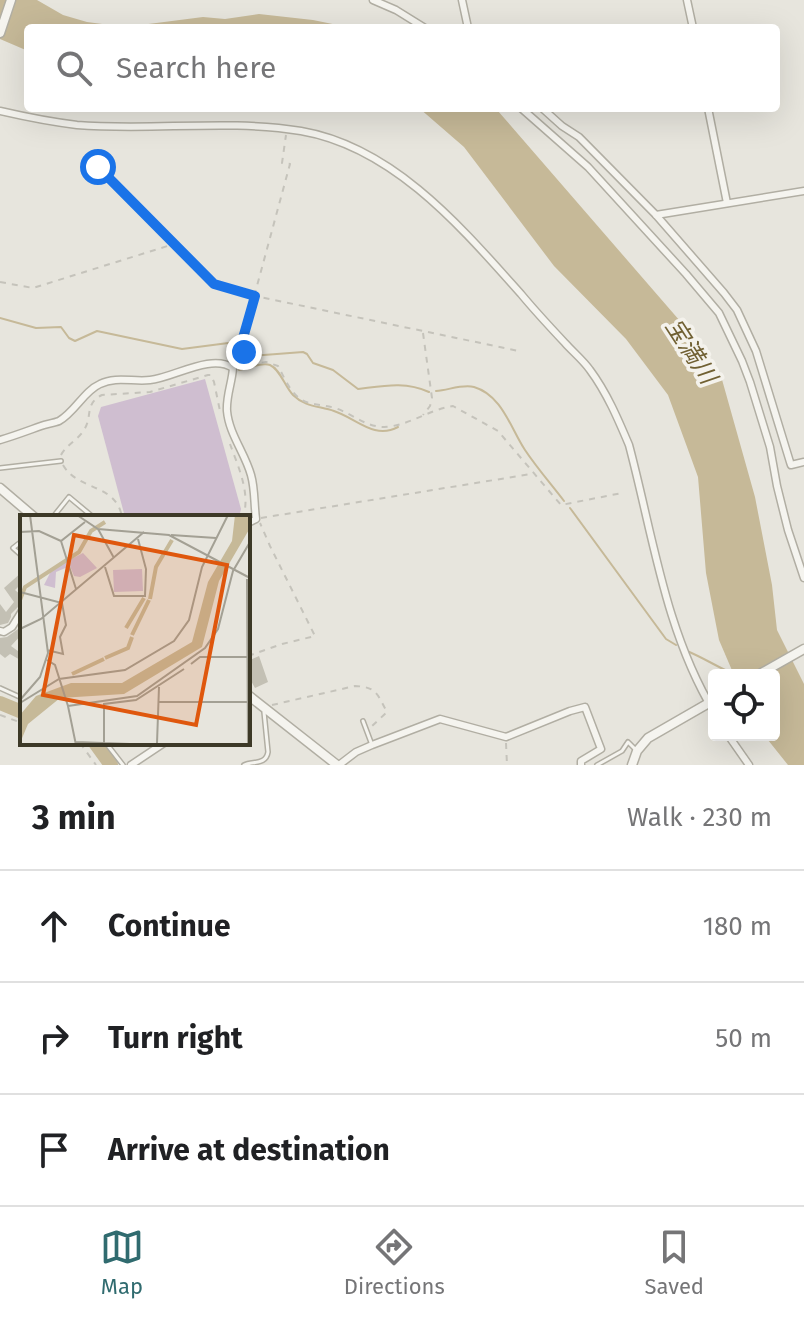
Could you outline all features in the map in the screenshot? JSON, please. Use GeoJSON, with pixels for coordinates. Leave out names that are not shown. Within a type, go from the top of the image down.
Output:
{"type":"FeatureCollection","features":[{"type":"Feature","properties":{"kind":"street"},"geometry":{"type":"LineString","coordinates":[[0,33],[11,0]]}},
{"type":"Feature","properties":{"kind":"street"},"geometry":{"type":"LineString","coordinates":[[373,0],[419,24]]}},
{"type":"Feature","properties":{"kind":"street"},"geometry":{"type":"LineString","coordinates":[[462,0],[467,24]]}},
{"type":"Feature","properties":{"kind":"street"},"geometry":{"type":"LineString","coordinates":[[687,0],[692,24]]}},
{"type":"Feature","properties":{"kind":"street"},"geometry":{"type":"LineString","coordinates":[[0,111],[77,125],[250,126],[305,132],[359,151],[417,186],[484,253],[588,367],[604,391],[629,445],[676,630],[708,693]]}},
{"type":"Feature","properties":{"kind":"street"},"geometry":{"type":"LineString","coordinates":[[526,112],[588,167],[719,313],[750,382],[770,447],[788,530],[804,578]]}},
{"type":"Feature","properties":{"kind":"street"},"geometry":{"type":"LineString","coordinates":[[546,112],[579,137],[656,215],[737,310],[756,351],[791,465],[804,462]]}},
{"type":"Feature","properties":{"kind":"street"},"geometry":{"type":"LineString","coordinates":[[709,112],[727,203]]}},
{"type":"Feature","properties":{"kind":"street"},"geometry":{"type":"LineString","coordinates":[[656,215],[804,191]]}},
{"type":"Feature","properties":{"kind":"street"},"geometry":{"type":"LineString","coordinates":[[0,440],[59,421],[99,384],[152,380],[216,363],[231,366],[228,416],[250,474],[257,518],[250,522]]}},
{"type":"Feature","properties":{"kind":"street"},"geometry":{"type":"LineString","coordinates":[[0,488],[32,515]]}},
{"type":"Feature","properties":{"kind":"street"},"geometry":{"type":"LineString","coordinates":[[0,631],[12,627],[20,614]]}},
{"type":"Feature","properties":{"kind":"street"},"geometry":{"type":"LineString","coordinates":[[769,669],[804,649]]}},
{"type":"Feature","properties":{"kind":"street"},"geometry":{"type":"LineString","coordinates":[[250,697],[338,765],[356,752],[440,719],[506,737],[585,707],[601,749],[581,761],[581,765]]}},
{"type":"Feature","properties":{"kind":"street"},"geometry":{"type":"LineString","coordinates":[[632,765],[637,751],[648,738],[708,703]]}},
{"type":"Feature","properties":{"kind":"street"},"geometry":{"type":"LineString","coordinates":[[250,706],[261,706]]}},
{"type":"Feature","properties":{"kind":"street"},"geometry":{"type":"LineString","coordinates":[[732,741],[749,765]]}},
{"type":"Feature","properties":{"kind":"street"},"geometry":{"type":"LineString","coordinates":[[131,765],[161,745]]}},
{"type":"Feature","properties":{"kind":"lane"},"geometry":{"type":"LineString","coordinates":[[0,468],[61,461]]}},
{"type":"Feature","properties":{"kind":"lane"},"geometry":{"type":"LineString","coordinates":[[55,515],[69,497],[91,515]]}},
{"type":"Feature","properties":{"kind":"lane"},"geometry":{"type":"LineString","coordinates":[[57,512],[61,515]]}},
{"type":"Feature","properties":{"kind":"lane"},"geometry":{"type":"LineString","coordinates":[[0,688],[20,697]]}},
{"type":"Feature","properties":{"kind":"lane"},"geometry":{"type":"LineString","coordinates":[[244,765],[267,758],[261,706]]}},
{"type":"Feature","properties":{"kind":"lane"},"geometry":{"type":"LineString","coordinates":[[363,721],[372,745]]}},
{"type":"Feature","properties":{"kind":"lane"},"geometry":{"type":"LineString","coordinates":[[597,765],[622,751],[628,742],[637,751]]}},
{"type":"Feature","properties":{"kind":"lane"},"geometry":{"type":"LineString","coordinates":[[108,745],[123,765]]}},
{"type":"Feature","properties":{"kind":"path"},"geometry":{"type":"LineString","coordinates":[[231,366],[244,358],[241,345],[290,164],[282,163],[286,139]]}},
{"type":"Feature","properties":{"kind":"path"},"geometry":{"type":"LineString","coordinates":[[98,167],[214,284],[255,296],[519,351]]}},
{"type":"Feature","properties":{"kind":"path"},"geometry":{"type":"LineString","coordinates":[[0,282],[33,288],[174,244]]}},
{"type":"Feature","properties":{"kind":"path"},"geometry":{"type":"LineString","coordinates":[[423,332],[432,398],[423,415]]}},
{"type":"Feature","properties":{"kind":"path"},"geometry":{"type":"LineString","coordinates":[[231,366],[266,362],[278,366],[290,389],[302,400],[338,409],[377,427],[409,423],[423,415],[453,406],[498,431],[561,505],[622,493]]}},
{"type":"Feature","properties":{"kind":"path"},"geometry":{"type":"LineString","coordinates":[[121,515],[113,498],[71,475],[61,461],[64,449],[85,430],[96,397],[150,392],[211,375],[221,417]]}},
{"type":"Feature","properties":{"kind":"path"},"geometry":{"type":"LineString","coordinates":[[228,440],[244,486],[244,515]]}},
{"type":"Feature","properties":{"kind":"path"},"geometry":{"type":"LineString","coordinates":[[250,655],[315,636],[257,518],[533,474]]}},
{"type":"Feature","properties":{"kind":"path"},"geometry":{"type":"LineString","coordinates":[[261,706],[355,686],[368,687],[377,693],[387,712],[367,732]]}},
{"type":"Feature","properties":{"kind":"path"},"geometry":{"type":"LineString","coordinates":[[0,715],[20,722]]}},
{"type":"Feature","properties":{"kind":"path"},"geometry":{"type":"LineString","coordinates":[[506,737],[507,765]]}},
{"type":"Feature","properties":{"kind":"path"},"geometry":{"type":"LineString","coordinates":[[81,745],[96,765]]}},
{"type":"Feature","properties":{"kind":"shaded area"},"geometry":{"type":"Polygon","coordinates":[[[205,379],[241,509],[240,515],[124,515],[98,416],[101,407],[205,379]]]}},
{"type":"Feature","properties":{"kind":"water"},"geometry":{"type":"Polygon","coordinates":[[[0,0],[37,0],[63,15],[102,24],[24,24],[24,49],[0,39],[0,0]]]}},
{"type":"Feature","properties":{"kind":"water"},"geometry":{"type":"Polygon","coordinates":[[[259,14],[332,24],[148,24],[259,14]]]}},
{"type":"Feature","properties":{"kind":"water","name":"宝満川"},"geometry":{"type":"Polygon","coordinates":[[[424,112],[498,112],[680,321],[721,376],[755,497],[772,585],[777,630],[804,684],[804,765],[788,765],[769,741],[780,741],[780,669],[731,669],[719,640],[706,573],[698,477],[668,395],[626,339],[554,266],[464,147],[424,112]]]}},
{"type":"Feature","properties":{"kind":"building"},"geometry":{"type":"Polygon","coordinates":[[[20,574],[20,585],[15,590],[20,594],[20,606],[11,614],[8,623],[0,625],[0,604],[6,612],[14,602],[4,588],[20,574]]]}},
{"type":"Feature","properties":{"kind":"building"},"geometry":{"type":"Polygon","coordinates":[[[18,629],[20,632],[20,636],[11,646],[20,653],[20,660],[10,654],[5,658],[0,654],[0,638],[18,629]]]}},
{"type":"Feature","properties":{"kind":"building"},"geometry":{"type":"Polygon","coordinates":[[[259,656],[268,682],[255,688],[250,679],[250,660],[259,656]]]}},
{"type":"Feature","properties":{"kind":"waterway"},"geometry":{"type":"LineString","coordinates":[[0,318],[36,328],[61,327],[75,341],[97,331],[182,349],[236,342]]}},
{"type":"Feature","properties":{"kind":"waterway"},"geometry":{"type":"LineString","coordinates":[[244,344],[249,356],[303,352],[313,363],[333,370],[358,389],[403,385],[429,392]]}},
{"type":"Feature","properties":{"kind":"waterway"},"geometry":{"type":"LineString","coordinates":[[239,370],[270,365],[302,402],[342,414],[373,429],[381,431],[398,427]]}},
{"type":"Feature","properties":{"kind":"waterway"},"geometry":{"type":"LineString","coordinates":[[436,391],[469,386],[492,397],[530,457],[564,501]]}},
{"type":"Feature","properties":{"kind":"waterway"},"geometry":{"type":"LineString","coordinates":[[570,508],[666,639],[676,645]]}},
{"type":"Feature","properties":{"kind":"waterway"},"geometry":{"type":"LineString","coordinates":[[687,651],[724,669]]}},
{"type":"Feature","properties":{"kind":"waterway"},"geometry":{"type":"LineString","coordinates":[[0,703],[20,711]]}},
{"type":"Feature","properties":{"kind":"waterway"},"geometry":{"type":"LineString","coordinates":[[96,745],[111,765]]}},
{"type":"Feature","properties":{"kind":"route"},"geometry":{"type":"LineString","coordinates":[[98,167],[214,284],[255,296],[241,345],[244,352]]}}]}
